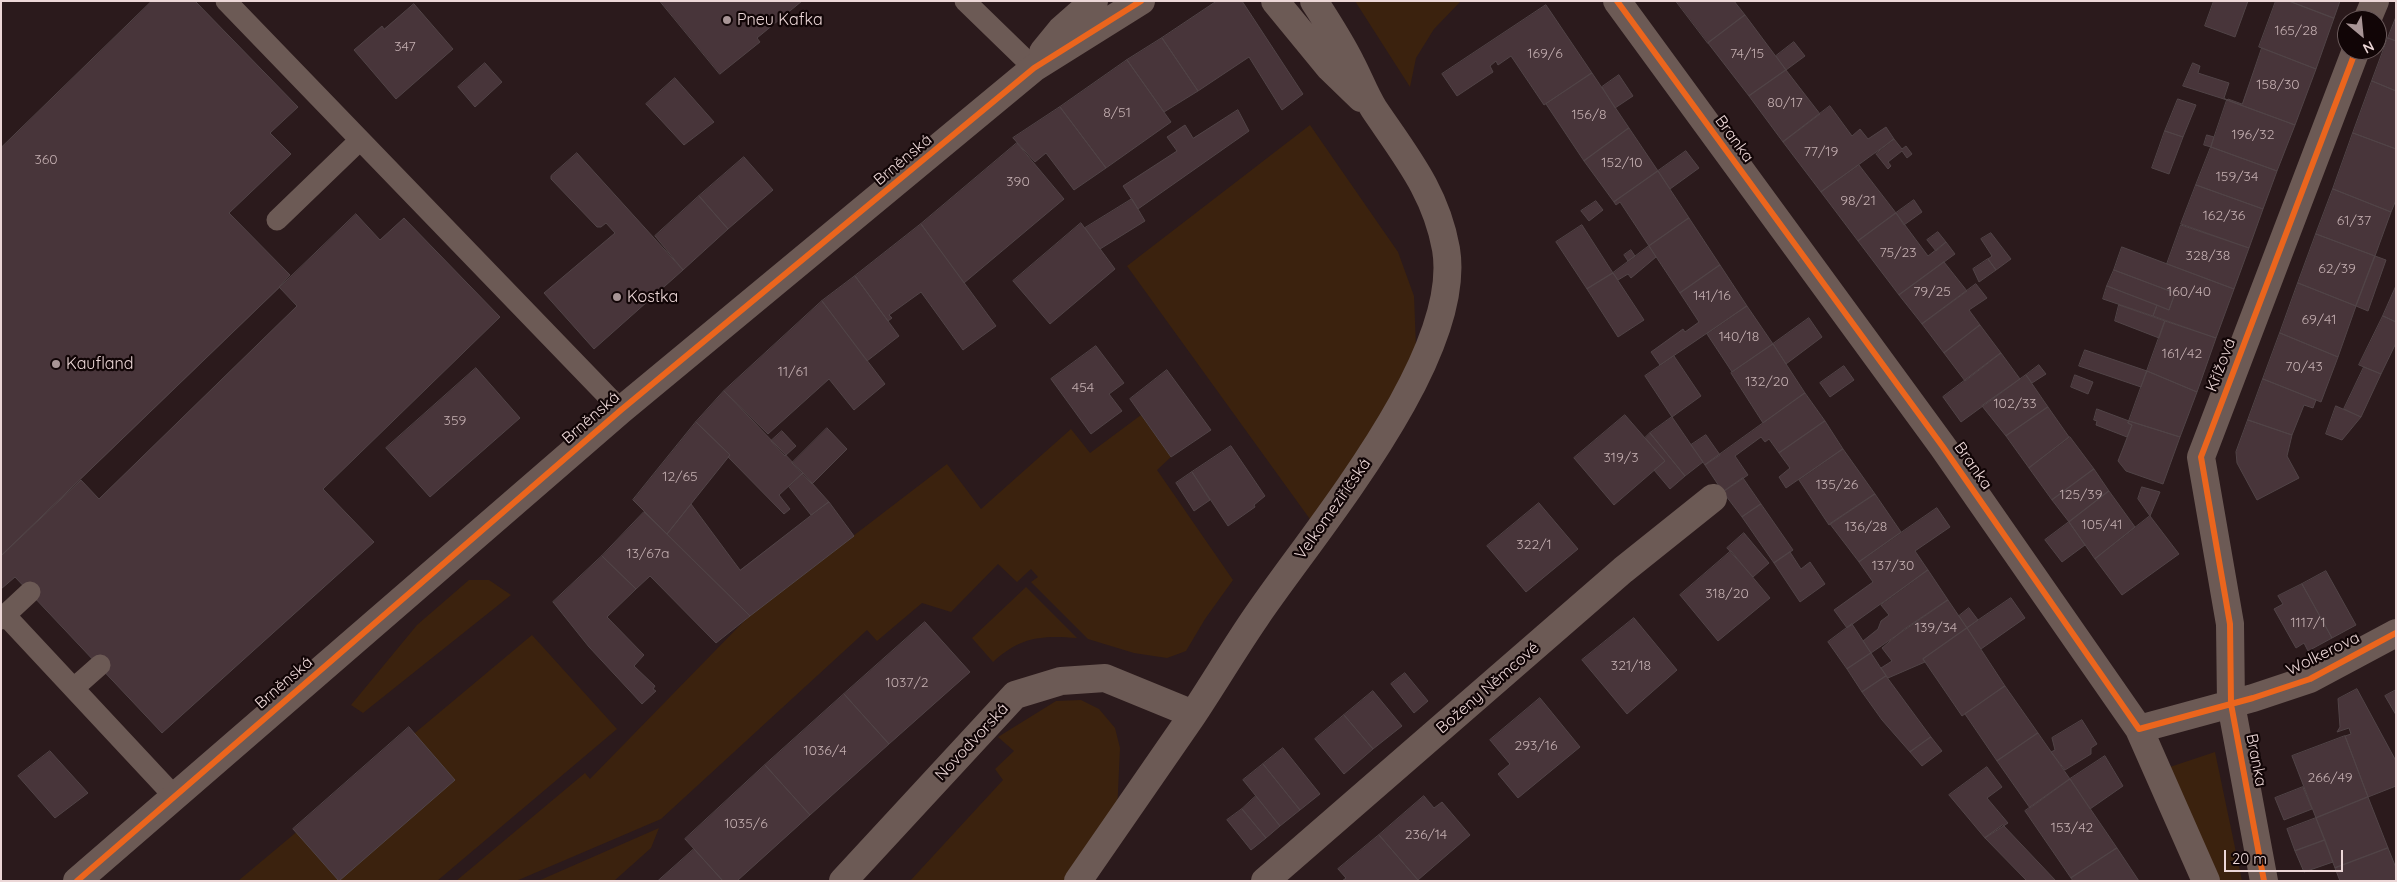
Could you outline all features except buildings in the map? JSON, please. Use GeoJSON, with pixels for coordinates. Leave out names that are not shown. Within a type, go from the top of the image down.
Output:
{"type":"FeatureCollection","features":[{"type":"Feature","properties":{"kind":"street"},"geometry":{"type":"LineString","coordinates":[[1034,68],[1047,45],[1094,1]]}},
{"type":"Feature","properties":{"kind":"street","name":"Brněnská"},"geometry":{"type":"LineString","coordinates":[[77,881],[621,410],[1034,68],[1141,1]]}},
{"type":"Feature","properties":{"kind":"street"},"geometry":{"type":"LineString","coordinates":[[1275,1],[1350,90],[1372,107]]}},
{"type":"Feature","properties":{"kind":"street"},"geometry":{"type":"LineString","coordinates":[[1314,1],[1341,44],[1372,107]]}},
{"type":"Feature","properties":{"kind":"street","name":"Branka"},"geometry":{"type":"LineString","coordinates":[[1617,1],[1943,447],[2139,729],[2206,881]]}},
{"type":"Feature","properties":{"kind":"street","name":"Křížová"},"geometry":{"type":"LineString","coordinates":[[2230,704],[2230,624],[2200,457],[2352,60]]}},
{"type":"Feature","properties":{"kind":"street","name":"Velkomeziříčská"},"geometry":{"type":"LineString","coordinates":[[1078,881],[1193,714],[1258,614],[1387,432],[1423,362],[1441,318],[1446,289],[1446,250],[1435,210],[1422,178],[1372,107]]}},
{"type":"Feature","properties":{"kind":"street","name":"Boženy Němcové"},"geometry":{"type":"LineString","coordinates":[[1265,881],[1623,570],[1713,498]]}},
{"type":"Feature","properties":{"kind":"street","name":"Wolkerova"},"geometry":{"type":"LineString","coordinates":[[2230,704],[2310,679],[2396,633]]}},
{"type":"Feature","properties":{"kind":"street","name":"Novodvorská"},"geometry":{"type":"LineString","coordinates":[[843,881],[1015,695],[1061,681],[1105,678],[1193,714]]}},
{"type":"Feature","properties":{"kind":"street"},"geometry":{"type":"LineString","coordinates":[[2139,729],[2230,704]]}},
{"type":"Feature","properties":{"kind":"street","name":"Branka"},"geometry":{"type":"LineString","coordinates":[[2230,704],[2264,881]]}},
{"type":"Feature","properties":{"kind":"lane"},"geometry":{"type":"LineString","coordinates":[[226,1],[621,410]]}},
{"type":"Feature","properties":{"kind":"lane"},"geometry":{"type":"LineString","coordinates":[[965,1],[1034,68]]}},
{"type":"Feature","properties":{"kind":"lane"},"geometry":{"type":"LineString","coordinates":[[278,220],[360,140]]}},
{"type":"Feature","properties":{"kind":"lane"},"geometry":{"type":"LineString","coordinates":[[30,592],[3,617],[74,688],[174,796]]}},
{"type":"Feature","properties":{"kind":"lane"},"geometry":{"type":"LineString","coordinates":[[74,688],[100,665]]}},
{"type":"Feature","properties":{"kind":"shaded area"},"geometry":{"type":"Polygon","coordinates":[[[1355,1],[1461,1],[1434,29],[1416,58],[1410,87],[1355,1]]]}},
{"type":"Feature","properties":{"kind":"shaded area"},"geometry":{"type":"Polygon","coordinates":[[[1310,125],[1398,252],[1414,296],[1416,347],[1371,441],[1312,522],[1127,266],[1310,125]]]}},
{"type":"Feature","properties":{"kind":"shaded area"},"geometry":{"type":"Polygon","coordinates":[[[1141,415],[1171,457],[1157,470],[1233,580],[1205,619],[1186,651],[1167,658],[1134,653],[1088,639],[1031,582],[1038,577],[1031,569],[1017,582],[998,564],[951,612],[922,603],[877,641],[867,630],[661,819],[516,881],[456,881],[585,773],[590,779],[750,615],[947,464],[981,509],[1071,429],[1090,453],[1141,415]]]}},
{"type":"Feature","properties":{"kind":"shaded area"},"geometry":{"type":"Polygon","coordinates":[[[469,580],[489,580],[511,595],[363,713],[351,705],[417,625],[469,580]]]}},
{"type":"Feature","properties":{"kind":"shaded area"},"geometry":{"type":"Polygon","coordinates":[[[1026,587],[1077,638],[1052,637],[1032,640],[1012,647],[993,662],[972,638],[1026,587]]]}},
{"type":"Feature","properties":{"kind":"shaded area"},"geometry":{"type":"Polygon","coordinates":[[[532,635],[617,729],[437,881],[238,881],[532,635]]]}},
{"type":"Feature","properties":{"kind":"shaded area"},"geometry":{"type":"Polygon","coordinates":[[[1081,700],[1099,709],[1115,728],[1120,748],[1117,813],[1067,881],[910,881],[1003,780],[995,769],[1014,751],[998,737],[1056,701],[1081,700]]]}},
{"type":"Feature","properties":{"kind":"shaded area"},"geometry":{"type":"Polygon","coordinates":[[[2215,752],[2242,881],[2210,881],[2164,769],[2215,752]]]}},
{"type":"Feature","properties":{"kind":"shaded area"},"geometry":{"type":"Polygon","coordinates":[[[659,828],[651,848],[614,881],[538,881],[659,828]]]}},
{"type":"Feature","properties":{"kind":"cycle path"},"geometry":{"type":"LineString","coordinates":[[77,881],[621,410],[1034,68],[1141,1]]}},
{"type":"Feature","properties":{"kind":"cycle path"},"geometry":{"type":"LineString","coordinates":[[1617,1],[1943,447],[2139,729],[2253,698],[2310,679],[2396,633]]}},
{"type":"Feature","properties":{"kind":"cycle path"},"geometry":{"type":"LineString","coordinates":[[2264,881],[2231,704],[2230,624],[2201,457],[2352,60]]}},
{"type":"Feature","properties":{"kind":"place","name":"Pneu Kafka"},"geometry":{"type":"Point","coordinates":[727,20]}},
{"type":"Feature","properties":{"kind":"place","name":"Kostka"},"geometry":{"type":"Point","coordinates":[617,297]}},
{"type":"Feature","properties":{"kind":"place","name":"Kaufland"},"geometry":{"type":"Point","coordinates":[56,364]}}]}
